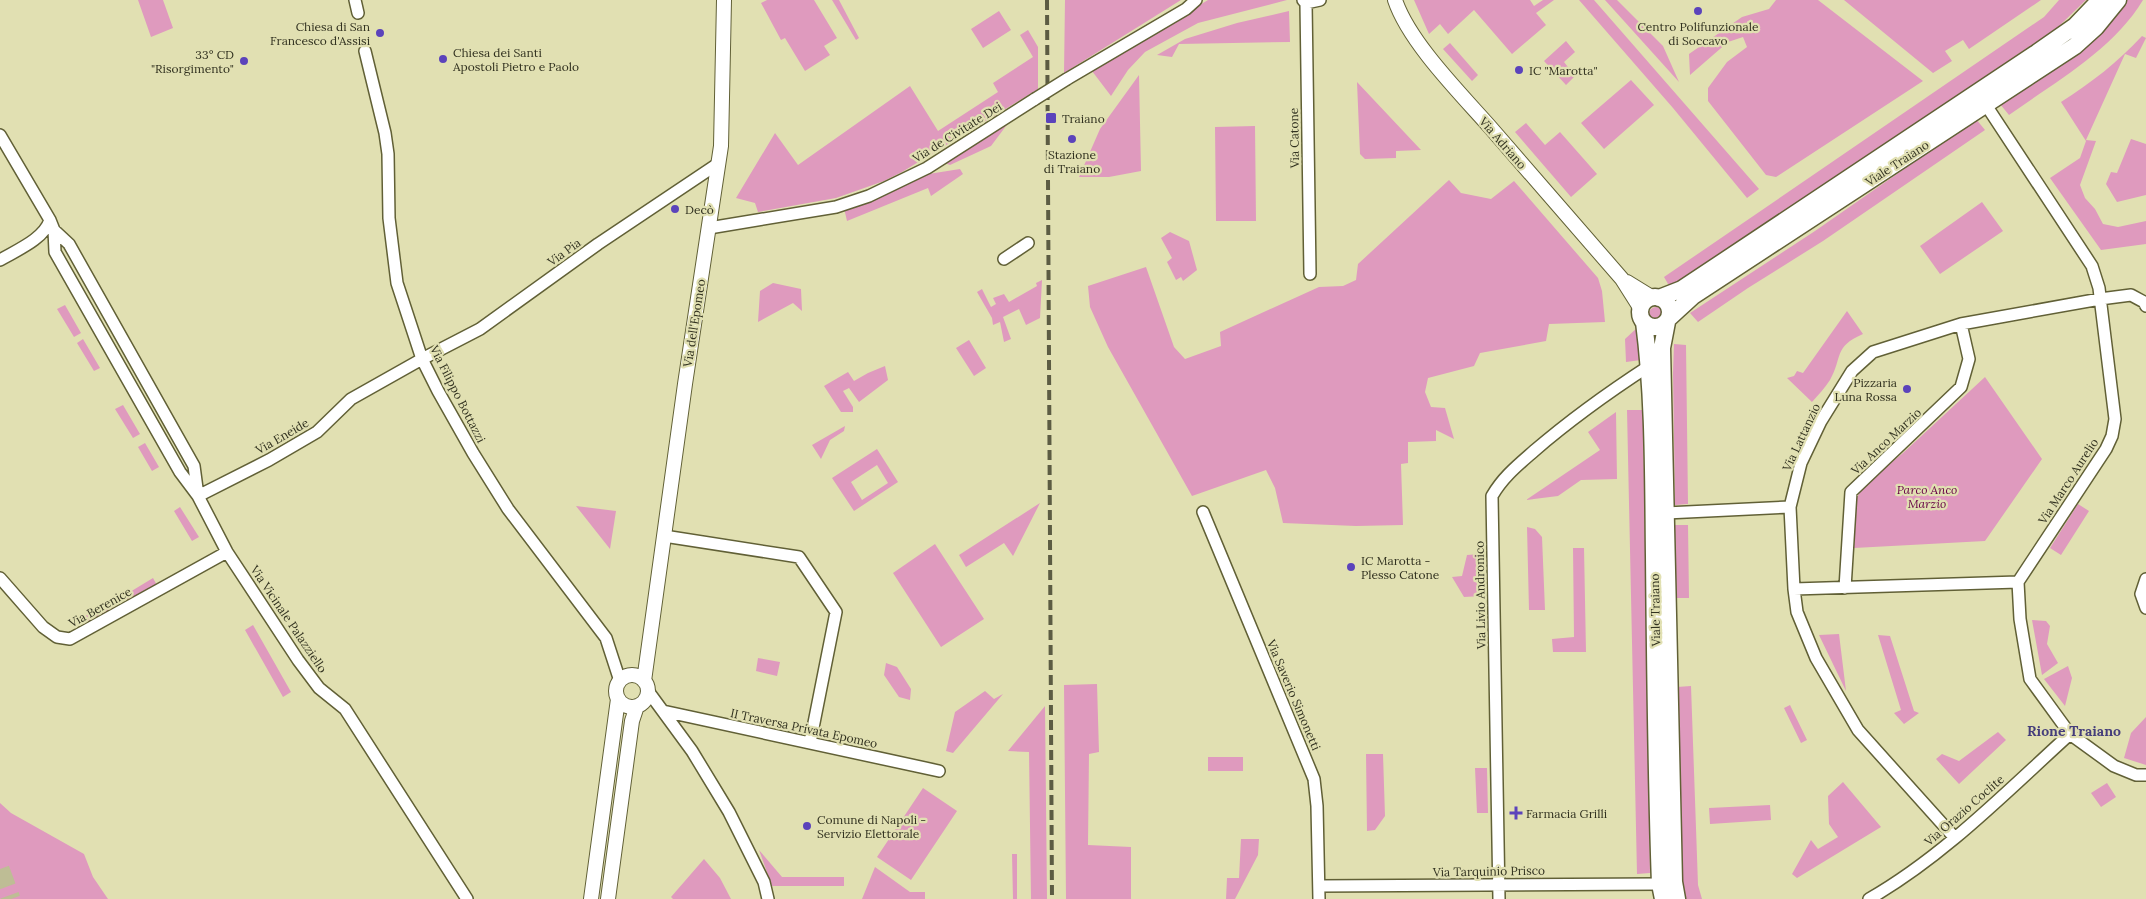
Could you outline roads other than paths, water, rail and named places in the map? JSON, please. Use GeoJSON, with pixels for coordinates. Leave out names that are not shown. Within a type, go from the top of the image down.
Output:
{"type":"FeatureCollection","features":[{"type":"Feature","properties":{"kind":"main road","name":"Viale Traiano"},"geometry":{"type":"LineString","coordinates":[[1678,899],[1665,888],[1660,513],[1662,348],[1668,320],[1693,296],[1982,99],[2075,26],[2100,0]]}},
{"type":"Feature","properties":{"kind":"main road","name":"Viale Traiano"},"geometry":{"type":"LineString","coordinates":[[1656,298],[1682,289],[1982,99],[2075,46],[2096,27],[2118,0]]}},
{"type":"Feature","properties":{"kind":"main road"},"geometry":{"type":"LineString","coordinates":[[1656,298],[1669,306],[1668,320],[1657,327],[1648,325],[1643,315],[1646,301],[1656,298]]}},
{"type":"Feature","properties":{"kind":"main road","name":"Viale Traiano"},"geometry":{"type":"LineString","coordinates":[[1643,315],[1649,366],[1660,513]]}},
{"type":"Feature","properties":{"kind":"street"},"geometry":{"type":"LineString","coordinates":[[355,0],[358,13]]}},
{"type":"Feature","properties":{"kind":"street","name":"Via dell'Epomeo"},"geometry":{"type":"LineString","coordinates":[[608,899],[632,721],[646,696],[649,644],[685,384],[719,163],[724,0]]}},
{"type":"Feature","properties":{"kind":"street","name":"Via de Civitate Dei"},"geometry":{"type":"LineString","coordinates":[[710,228],[836,207],[869,196],[927,168],[1035,98],[1186,9],[1196,0]]}},
{"type":"Feature","properties":{"kind":"street"},"geometry":{"type":"LineString","coordinates":[[1304,1],[1320,0]]}},
{"type":"Feature","properties":{"kind":"street","name":"Via Adriano"},"geometry":{"type":"LineString","coordinates":[[1395,0],[1400,13],[1412,33],[1455,87],[1622,279],[1643,315]]}},
{"type":"Feature","properties":{"kind":"street","name":"Via Catone"},"geometry":{"type":"LineString","coordinates":[[1304,1],[1310,274]]}},
{"type":"Feature","properties":{"kind":"street","name":"Via Filippo Bottazzi"},"geometry":{"type":"LineString","coordinates":[[365,51],[385,133],[388,154],[389,218],[396,283],[422,359],[473,453],[508,509],[606,638],[624,678]]}},
{"type":"Feature","properties":{"kind":"street","name":"Via Marco Aurelio"},"geometry":{"type":"LineString","coordinates":[[1982,99],[2092,266],[2100,299],[2114,419],[2112,436],[2106,449],[2018,582]]}},
{"type":"Feature","properties":{"kind":"street","name":"Via Vicinale Palazziello"},"geometry":{"type":"LineString","coordinates":[[0,134],[52,225],[69,244],[194,466],[198,496]]}},
{"type":"Feature","properties":{"kind":"street","name":"Via Pia"},"geometry":{"type":"LineString","coordinates":[[422,359],[480,329],[598,244],[719,163]]}},
{"type":"Feature","properties":{"kind":"street"},"geometry":{"type":"LineString","coordinates":[[0,260],[42,234],[52,225]]}},
{"type":"Feature","properties":{"kind":"street","name":"Via Vicinale Palazziello"},"geometry":{"type":"LineString","coordinates":[[52,225],[55,252],[180,472],[198,496],[227,552],[318,688],[345,709],[467,899]]}},
{"type":"Feature","properties":{"kind":"street"},"geometry":{"type":"LineString","coordinates":[[1004,260],[1028,243]]}},
{"type":"Feature","properties":{"kind":"street","name":"Via Adriano"},"geometry":{"type":"LineString","coordinates":[[1622,279],[1637,290],[1656,298]]}},
{"type":"Feature","properties":{"kind":"street","name":"Via Lattanzio"},"geometry":{"type":"LineString","coordinates":[[1955,838],[1858,730],[1816,658],[1797,612],[1790,507],[1794,485],[1805,454],[1821,421],[1852,371],[1873,352],[1961,324],[2100,299],[2131,295],[2144,302],[2146,306]]}},
{"type":"Feature","properties":{"kind":"street","name":"Via Anco Marzio"},"geometry":{"type":"LineString","coordinates":[[1845,588],[1851,492],[1961,387],[1969,359],[1961,324]]}},
{"type":"Feature","properties":{"kind":"street","name":"Via Eneide"},"geometry":{"type":"LineString","coordinates":[[198,496],[269,460],[318,432],[351,399],[422,359]]}},
{"type":"Feature","properties":{"kind":"street","name":"Via Livio Andronico"},"geometry":{"type":"LineString","coordinates":[[1499,899],[1492,496],[1501,480],[1549,439],[1622,383],[1649,366]]}},
{"type":"Feature","properties":{"kind":"street"},"geometry":{"type":"LineString","coordinates":[[1660,513],[1790,507]]}},
{"type":"Feature","properties":{"kind":"street","name":"Via Saverio Simonetti"},"geometry":{"type":"LineString","coordinates":[[1203,512],[1314,778],[1317,806],[1319,899]]}},
{"type":"Feature","properties":{"kind":"street"},"geometry":{"type":"LineString","coordinates":[[664,536],[800,557],[836,612],[810,743]]}},
{"type":"Feature","properties":{"kind":"street","name":"Via Berenice"},"geometry":{"type":"LineString","coordinates":[[0,578],[43,627],[57,637],[70,639],[227,552]]}},
{"type":"Feature","properties":{"kind":"street"},"geometry":{"type":"LineString","coordinates":[[2146,579],[2141,594],[2146,608]]}},
{"type":"Feature","properties":{"kind":"street"},"geometry":{"type":"LineString","coordinates":[[1794,589],[2018,582],[2022,634],[2030,679],[2070,734],[2114,766],[2136,775],[2146,775]]}},
{"type":"Feature","properties":{"kind":"street","name":"Via dell'Epomeo"},"geometry":{"type":"LineString","coordinates":[[624,678],[639,662],[649,644]]}},
{"type":"Feature","properties":{"kind":"street"},"geometry":{"type":"LineString","coordinates":[[591,899],[618,699],[616,688],[624,678],[636,676],[646,696],[663,711],[692,751],[729,812],[764,882],[768,899]]}},
{"type":"Feature","properties":{"kind":"street"},"geometry":{"type":"LineString","coordinates":[[618,699],[625,706],[646,696]]}},
{"type":"Feature","properties":{"kind":"street","name":"II Traversa Privata Epomeo"},"geometry":{"type":"LineString","coordinates":[[663,711],[939,771]]}},
{"type":"Feature","properties":{"kind":"street","name":"Via Orazio Coclite"},"geometry":{"type":"LineString","coordinates":[[1869,899],[1910,874],[1955,838],[2070,734]]}},
{"type":"Feature","properties":{"kind":"street","name":"Via Tarquinio Prisco"},"geometry":{"type":"LineString","coordinates":[[1319,886],[1499,885],[1665,888]]}},
{"type":"Feature","properties":{"kind":"street"},"geometry":{"type":"LineString","coordinates":[[1357,887],[1357,899]]}},
{"type":"Feature","properties":{"kind":"tunnel"},"geometry":{"type":"LineString","coordinates":[[0,869],[11,899]]}},
{"type":"Feature","properties":{"kind":"railway"},"geometry":{"type":"LineString","coordinates":[[1047,0],[1052,899]]}},
{"type":"Feature","properties":{"kind":"place","name":"Centro Polifunzionale di Soccavo"},"geometry":{"type":"Point","coordinates":[1698,11]}},
{"type":"Feature","properties":{"kind":"place","name":"Chiesa di San Francesco d'Assisi"},"geometry":{"type":"Point","coordinates":[380,33]}},
{"type":"Feature","properties":{"kind":"place","name":"Chiesa dei Santi Apostoli Pietro e Paolo"},"geometry":{"type":"Point","coordinates":[443,59]}},
{"type":"Feature","properties":{"kind":"place","name":"33° CD \"Risorgimento\""},"geometry":{"type":"Point","coordinates":[244,61]}},
{"type":"Feature","properties":{"kind":"place","name":"IC \"Marotta\""},"geometry":{"type":"Point","coordinates":[1519,70]}},
{"type":"Feature","properties":{"kind":"place","name":"Traiano"},"geometry":{"type":"Point","coordinates":[1051,118]}},
{"type":"Feature","properties":{"kind":"place","name":"Stazione di Traiano"},"geometry":{"type":"Point","coordinates":[1072,139]}},
{"type":"Feature","properties":{"kind":"place","name":"Decò"},"geometry":{"type":"Point","coordinates":[675,209]}},
{"type":"Feature","properties":{"kind":"place","name":"Pizzaria Luna Rossa"},"geometry":{"type":"Point","coordinates":[1907,389]}},
{"type":"Feature","properties":{"kind":"place","name":"IC Marotta - Plesso Catone"},"geometry":{"type":"Point","coordinates":[1351,567]}},
{"type":"Feature","properties":{"kind":"place","name":"Farmacia Grilli"},"geometry":{"type":"Point","coordinates":[1516,813]}},
{"type":"Feature","properties":{"kind":"place","name":"Comune di Napoli - Servizio Elettorale"},"geometry":{"type":"Point","coordinates":[807,826]}},
{"type":"Feature","properties":{"kind":"district","name":"Rione Traiano"},"geometry":{"type":"Point","coordinates":[2074,731]}},
{"type":"Feature","properties":{"kind":"park label","name":"Parco Anco Marzio"},"geometry":{"type":"Point","coordinates":[1927,496]}}]}
